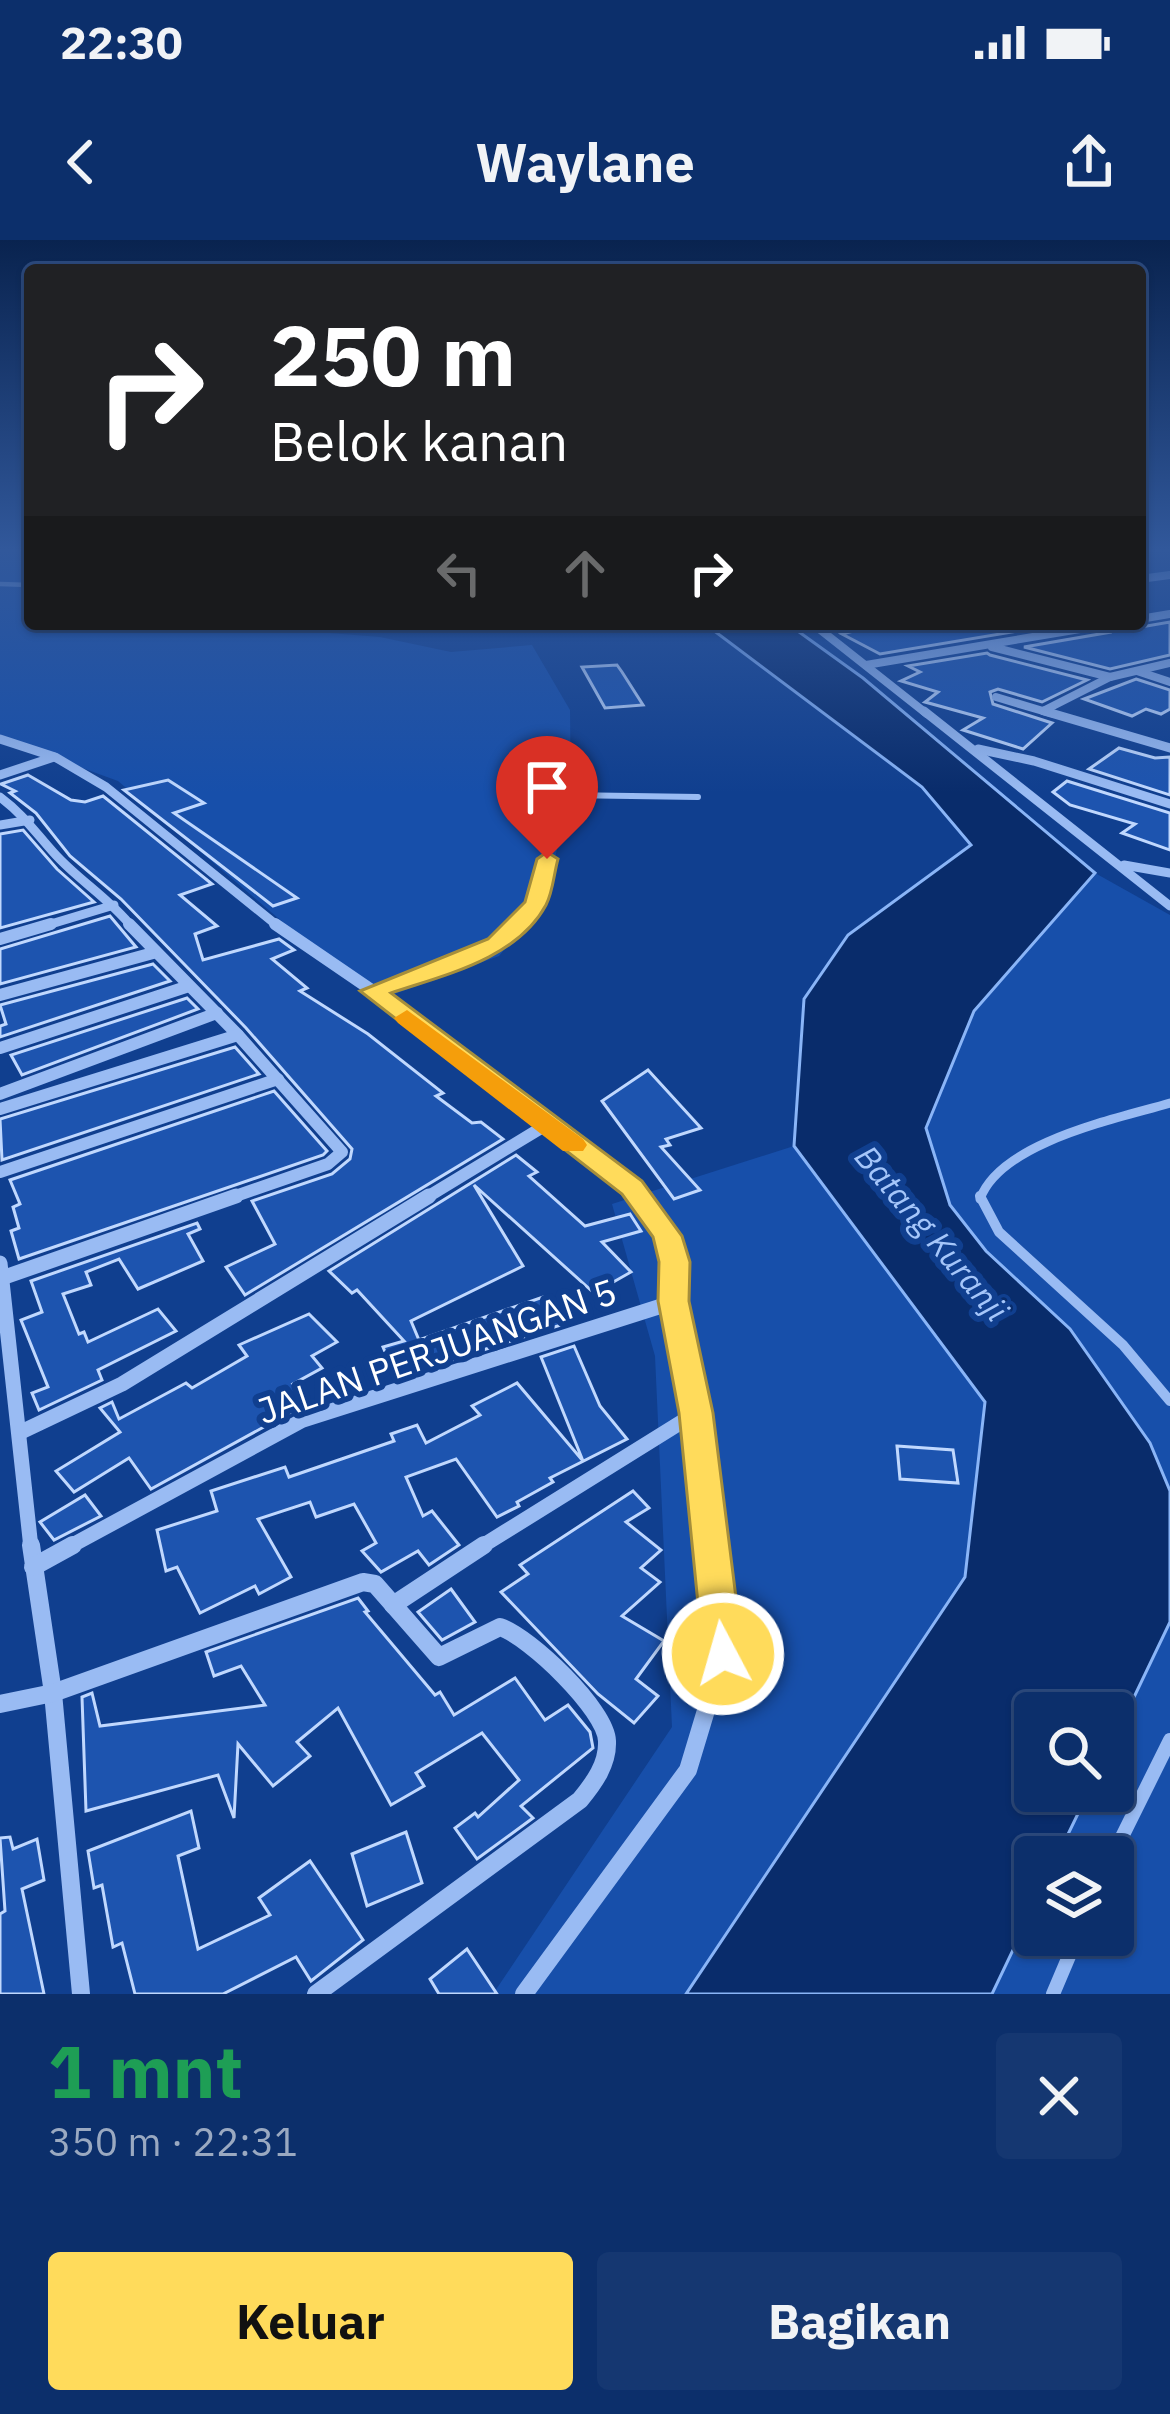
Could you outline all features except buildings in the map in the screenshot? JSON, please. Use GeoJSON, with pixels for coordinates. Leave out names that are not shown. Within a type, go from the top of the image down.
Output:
{"type":"FeatureCollection","features":[{"type":"Feature","properties":{"kind":"street"},"geometry":{"type":"LineString","coordinates":[[821,630],[1170,906]]}},
{"type":"Feature","properties":{"kind":"street"},"geometry":{"type":"LineString","coordinates":[[866,665],[1074,630]]}},
{"type":"Feature","properties":{"kind":"street"},"geometry":{"type":"LineString","coordinates":[[985,645],[1111,677]]}},
{"type":"Feature","properties":{"kind":"street"},"geometry":{"type":"LineString","coordinates":[[1043,711],[1111,677],[1170,664]]}},
{"type":"Feature","properties":{"kind":"street"},"geometry":{"type":"LineString","coordinates":[[1135,670],[1170,682]]}},
{"type":"Feature","properties":{"kind":"street"},"geometry":{"type":"LineString","coordinates":[[996,697],[1170,748]]}},
{"type":"Feature","properties":{"kind":"street"},"geometry":{"type":"LineString","coordinates":[[0,739],[55,757],[106,787],[292,938],[373,991],[645,1200],[667,1236],[675,1262],[674,1301],[696,1413],[723,1654],[688,1770],[524,1994]]}},
{"type":"Feature","properties":{"kind":"street"},"geometry":{"type":"LineString","coordinates":[[971,748],[1034,761],[1170,804]]}},
{"type":"Feature","properties":{"kind":"street"},"geometry":{"type":"LineString","coordinates":[[0,775],[55,757]]}},
{"type":"Feature","properties":{"kind":"street"},"geometry":{"type":"LineString","coordinates":[[0,797],[30,820],[54,854],[114,905],[153,953],[238,1035],[338,1142],[342,1152],[338,1159],[1,1270],[33,1567],[53,1693],[79,1993]]}},
{"type":"Feature","properties":{"kind":"street"},"geometry":{"type":"LineString","coordinates":[[0,825],[30,820]]}},
{"type":"Feature","properties":{"kind":"street"},"geometry":{"type":"LineString","coordinates":[[1123,865],[1170,873]]}},
{"type":"Feature","properties":{"kind":"street"},"geometry":{"type":"LineString","coordinates":[[0,939],[114,905]]}},
{"type":"Feature","properties":{"kind":"street"},"geometry":{"type":"LineString","coordinates":[[0,995],[153,953]]}},
{"type":"Feature","properties":{"kind":"street"},"geometry":{"type":"LineString","coordinates":[[0,1048],[189,986]]}},
{"type":"Feature","properties":{"kind":"street"},"geometry":{"type":"LineString","coordinates":[[0,1094],[217,1013]]}},
{"type":"Feature","properties":{"kind":"street"},"geometry":{"type":"LineString","coordinates":[[0,1108],[238,1035]]}},
{"type":"Feature","properties":{"kind":"street"},"geometry":{"type":"LineString","coordinates":[[0,1172],[278,1079]]}},
{"type":"Feature","properties":{"kind":"street"},"geometry":{"type":"LineString","coordinates":[[22,1432],[122,1384],[546,1125]]}},
{"type":"Feature","properties":{"kind":"street","name":"JALAN PERJUANGAN 5"},"geometry":{"type":"LineString","coordinates":[[33,1567],[303,1420],[674,1301]]}},
{"type":"Feature","properties":{"kind":"street"},"geometry":{"type":"LineString","coordinates":[[393,1605],[696,1413]]}},
{"type":"Feature","properties":{"kind":"street"},"geometry":{"type":"LineString","coordinates":[[0,1705],[53,1693],[355,1583],[375,1584],[439,1657],[485,1630],[510,1627],[604,1724],[610,1739],[599,1776],[580,1800],[316,1994]]}},
{"type":"Feature","properties":{"kind":"lane"},"geometry":{"type":"LineString","coordinates":[[373,991],[459,962],[509,933],[536,904],[544,884],[550,820],[567,794],[698,796]]}},
{"type":"Feature","properties":{"kind":"lane"},"geometry":{"type":"LineString","coordinates":[[1170,1103],[1028,1153],[1000,1170],[979,1198],[999,1232],[1123,1345],[1170,1401]]}},
{"type":"Feature","properties":{"kind":"lane"},"geometry":{"type":"LineString","coordinates":[[1122,1836],[1170,1740]]}},
{"type":"Feature","properties":{"kind":"lane"},"geometry":{"type":"LineString","coordinates":[[1053,1994],[1069,1956]]}},
{"type":"Feature","properties":{"kind":"shaded area"},"geometry":{"type":"Polygon","coordinates":[[[0,629],[291,630],[380,637],[451,652],[532,645],[570,710],[571,796],[543,903],[499,956],[375,1001],[118,781],[0,738],[0,629]]]}},
{"type":"Feature","properties":{"kind":"shaded area"},"geometry":{"type":"Polygon","coordinates":[[[1095,873],[1170,915],[1170,1491],[1150,1443],[1070,1330],[986,1251],[950,1205],[926,1128],[974,1011],[1095,873]]]}},
{"type":"Feature","properties":{"kind":"shaded area"},"geometry":{"type":"Polygon","coordinates":[[[794,1146],[985,1402],[965,1576],[686,1994],[493,1994],[672,1727],[655,1356],[612,1204],[794,1146]]]}},
{"type":"Feature","properties":{"kind":"shaded area"},"geometry":{"type":"Polygon","coordinates":[[[1170,1622],[1170,1994],[992,1994],[1014,1948],[1014,1956],[1134,1956],[1134,1836],[1067,1836],[1079,1812],[1134,1812],[1134,1697],[1170,1622]]]}},
{"type":"Feature","properties":{"kind":"water","name":"Batang Kuranji"},"geometry":{"type":"Polygon","coordinates":[[[713,630],[796,630],[863,678],[1095,873],[974,1011],[926,1128],[950,1205],[986,1251],[1070,1329],[1150,1443],[1170,1491],[1170,1622],[1134,1697],[1134,1692],[1014,1692],[1014,1812],[1079,1812],[1067,1836],[1014,1836],[1014,1948],[992,1994],[686,1994],[965,1577],[985,1402],[794,1146],[804,999],[848,935],[971,845],[922,787],[713,630]]]}},
{"type":"Feature","properties":{"kind":"slow traffic"},"geometry":{"type":"LineString","coordinates":[[407,1018],[573,1145]]}},
{"type":"Feature","properties":{"kind":"route"},"geometry":{"type":"LineString","coordinates":[[547,859],[536,904],[496,944],[459,962],[373,991],[632,1188],[667,1236],[675,1262],[674,1301],[696,1413],[723,1654]]}}]}
